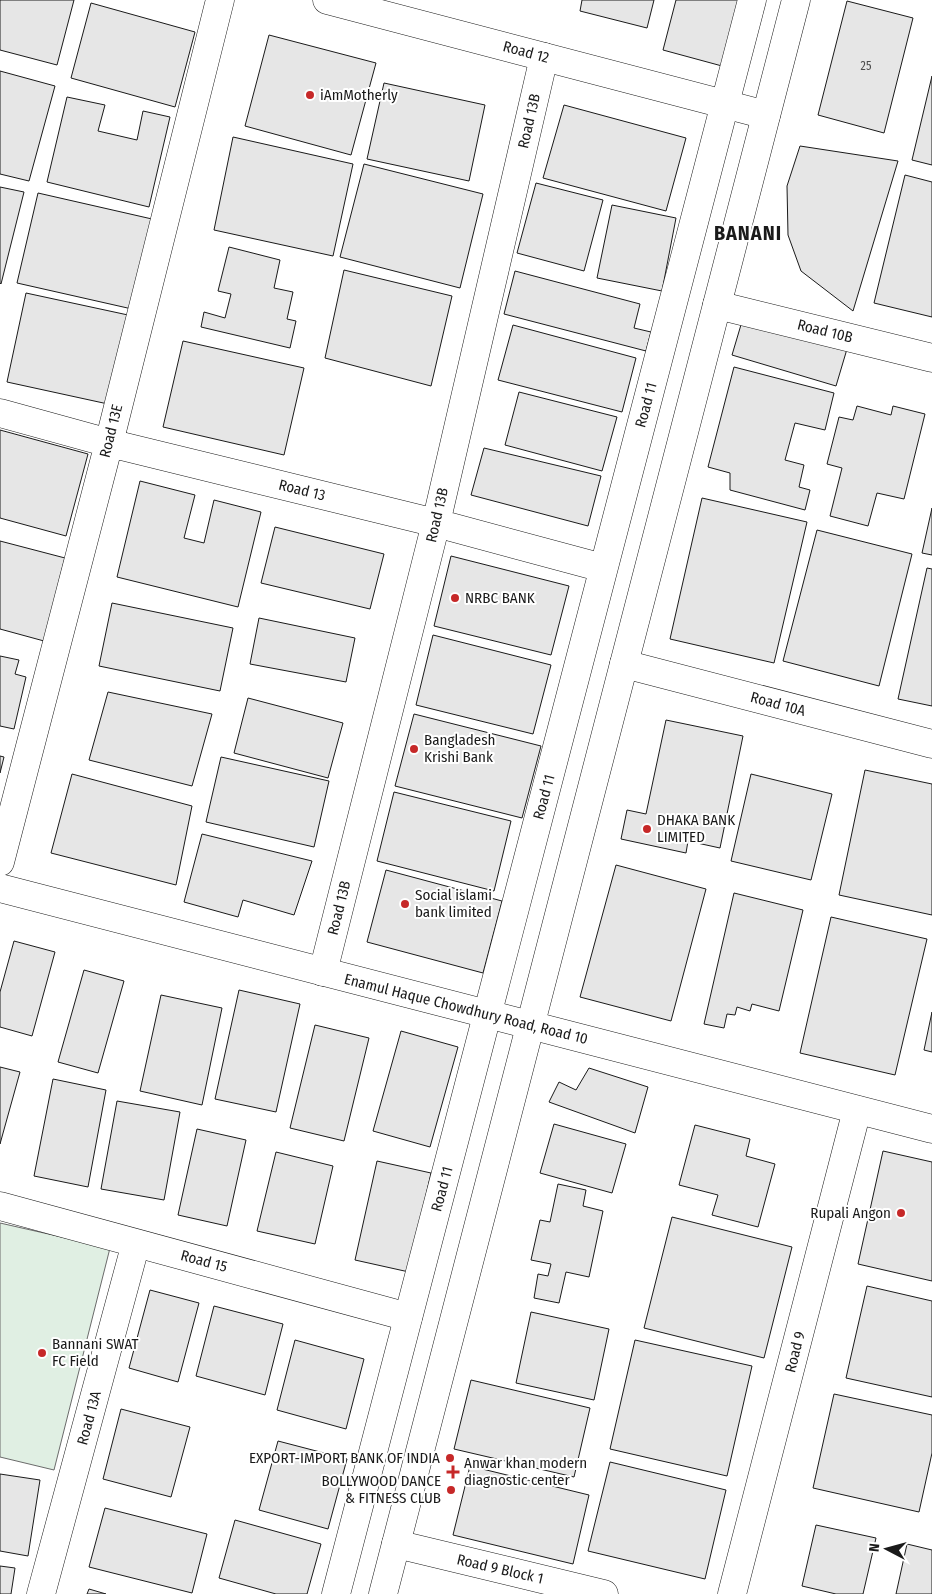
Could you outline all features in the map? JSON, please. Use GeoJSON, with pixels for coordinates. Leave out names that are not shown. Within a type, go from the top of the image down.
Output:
{"type":"FeatureCollection","features":[{"type":"Feature","properties":{"kind":"street","name":"Road 13E"},"geometry":{"type":"LineString","coordinates":[[0,862],[109,443],[220,0]]}},
{"type":"Feature","properties":{"kind":"street","name":"Road 12"},"geometry":{"type":"LineString","coordinates":[[327,0],[766,115]]}},
{"type":"Feature","properties":{"kind":"street","name":"Road 11"},"geometry":{"type":"LineString","coordinates":[[336,1594],[752,0]]}},
{"type":"Feature","properties":{"kind":"street"},"geometry":{"type":"LineString","coordinates":[[383,1594],[796,0]]}},
{"type":"Feature","properties":{"kind":"street","name":"Road 13B"},"geometry":{"type":"LineString","coordinates":[[323,972],[436,523],[544,57]]}},
{"type":"Feature","properties":{"kind":"street","name":"Road 10B"},"geometry":{"type":"LineString","coordinates":[[717,305],[932,358]]}},
{"type":"Feature","properties":{"kind":"street","name":"Road 13"},"geometry":{"type":"LineString","coordinates":[[0,413],[109,443],[436,523],[604,568]]}},
{"type":"Feature","properties":{"kind":"street","name":"Road 10A"},"geometry":{"type":"LineString","coordinates":[[624,664],[932,744]]}},
{"type":"Feature","properties":{"kind":"street","name":"Enamul Haque Chowdhury Road, Road 10"},"geometry":{"type":"LineString","coordinates":[[0,888],[932,1129]]}},
{"type":"Feature","properties":{"kind":"street","name":"Road 9"},"geometry":{"type":"LineString","coordinates":[[732,1594],[857,1110]]}},
{"type":"Feature","properties":{"kind":"street","name":"Road 15"},"geometry":{"type":"LineString","coordinates":[[0,1206],[408,1317]]}},
{"type":"Feature","properties":{"kind":"street","name":"Road 13A"},"geometry":{"type":"LineString","coordinates":[[41,1594],[136,1243]]}},
{"type":"Feature","properties":{"kind":"street","name":"Road 9 Block 1"},"geometry":{"type":"LineString","coordinates":[[396,1544],[604,1594]]}},
{"type":"Feature","properties":{"kind":"green space","name":"Bannani SWAT FC Field"},"geometry":{"type":"Polygon","coordinates":[[[0,1223],[110,1248],[54,1470],[0,1457],[0,1223]]]}},
{"type":"Feature","properties":{"kind":"building"},"geometry":{"type":"Polygon","coordinates":[[[0,0],[74,0],[57,65],[0,50],[0,0]]]}},
{"type":"Feature","properties":{"kind":"building"},"geometry":{"type":"Polygon","coordinates":[[[582,0],[654,0],[647,28],[580,11],[582,0]]]}},
{"type":"Feature","properties":{"kind":"building"},"geometry":{"type":"Polygon","coordinates":[[[676,0],[739,0],[722,66],[663,50],[676,0]]]}},
{"type":"Feature","properties":{"kind":"building"},"geometry":{"type":"Polygon","coordinates":[[[847,1],[913,18],[884,133],[818,115],[847,1]]]}},
{"type":"Feature","properties":{"kind":"building"},"geometry":{"type":"Polygon","coordinates":[[[91,3],[195,32],[175,107],[71,78],[91,3]]]}},
{"type":"Feature","properties":{"kind":"building","name":"iAmMotherly"},"geometry":{"type":"Polygon","coordinates":[[[269,35],[376,63],[351,155],[245,126],[269,35]]]}},
{"type":"Feature","properties":{"kind":"building"},"geometry":{"type":"Polygon","coordinates":[[[0,71],[55,86],[29,181],[0,174],[0,71]]]}},
{"type":"Feature","properties":{"kind":"building"},"geometry":{"type":"Polygon","coordinates":[[[932,76],[932,165],[912,160],[932,76]]]}},
{"type":"Feature","properties":{"kind":"building"},"geometry":{"type":"Polygon","coordinates":[[[384,83],[485,105],[469,181],[367,159],[384,83]]]}},
{"type":"Feature","properties":{"kind":"building"},"geometry":{"type":"Polygon","coordinates":[[[67,97],[105,105],[98,131],[137,140],[143,111],[170,117],[149,207],[47,182],[67,97]]]}},
{"type":"Feature","properties":{"kind":"building"},"geometry":{"type":"Polygon","coordinates":[[[564,105],[686,138],[666,211],[543,178],[564,105]]]}},
{"type":"Feature","properties":{"kind":"building"},"geometry":{"type":"Polygon","coordinates":[[[233,137],[353,164],[333,256],[214,230],[233,137]]]}},
{"type":"Feature","properties":{"kind":"building"},"geometry":{"type":"Polygon","coordinates":[[[800,146],[898,161],[853,311],[801,271],[788,235],[787,186],[800,146]]]}},
{"type":"Feature","properties":{"kind":"building"},"geometry":{"type":"Polygon","coordinates":[[[364,164],[483,194],[460,288],[340,257],[364,164]]]}},
{"type":"Feature","properties":{"kind":"building"},"geometry":{"type":"Polygon","coordinates":[[[905,175],[932,182],[932,317],[874,303],[905,175]]]}},
{"type":"Feature","properties":{"kind":"building"},"geometry":{"type":"Polygon","coordinates":[[[536,183],[603,200],[584,271],[517,253],[536,183]]]}},
{"type":"Feature","properties":{"kind":"building"},"geometry":{"type":"Polygon","coordinates":[[[0,187],[24,192],[1,284],[0,283],[0,187]]]}},
{"type":"Feature","properties":{"kind":"building"},"geometry":{"type":"Polygon","coordinates":[[[38,193],[152,219],[132,309],[17,283],[38,193]]]}},
{"type":"Feature","properties":{"kind":"building"},"geometry":{"type":"Polygon","coordinates":[[[612,205],[676,218],[662,291],[597,278],[612,205]]]}},
{"type":"Feature","properties":{"kind":"building"},"geometry":{"type":"Polygon","coordinates":[[[229,247],[280,260],[274,288],[293,292],[287,319],[296,321],[290,348],[201,327],[204,312],[225,318],[231,294],[218,291],[229,247]]]}},
{"type":"Feature","properties":{"kind":"building"},"geometry":{"type":"Polygon","coordinates":[[[344,270],[452,296],[431,386],[325,358],[344,270]]]}},
{"type":"Feature","properties":{"kind":"building"},"geometry":{"type":"Polygon","coordinates":[[[515,271],[640,304],[634,328],[651,332],[646,351],[504,314],[515,271]]]}},
{"type":"Feature","properties":{"kind":"building"},"geometry":{"type":"Polygon","coordinates":[[[26,293],[128,315],[108,404],[7,382],[26,293]]]}},
{"type":"Feature","properties":{"kind":"building"},"geometry":{"type":"Polygon","coordinates":[[[743,318],[847,349],[836,386],[732,355],[743,318]]]}},
{"type":"Feature","properties":{"kind":"building"},"geometry":{"type":"Polygon","coordinates":[[[513,325],[636,358],[622,412],[498,380],[513,325]]]}},
{"type":"Feature","properties":{"kind":"building"},"geometry":{"type":"Polygon","coordinates":[[[183,341],[304,368],[284,455],[163,427],[183,341]]]}},
{"type":"Feature","properties":{"kind":"building"},"geometry":{"type":"Polygon","coordinates":[[[734,367],[834,393],[825,430],[795,423],[785,460],[804,465],[799,487],[810,490],[805,510],[730,490],[730,473],[708,467],[734,367]]]}},
{"type":"Feature","properties":{"kind":"building"},"geometry":{"type":"Polygon","coordinates":[[[519,392],[617,417],[602,471],[505,445],[519,392]]]}},
{"type":"Feature","properties":{"kind":"building"},"geometry":{"type":"Polygon","coordinates":[[[857,406],[891,415],[893,406],[925,414],[904,499],[877,493],[868,526],[830,516],[842,468],[827,464],[839,417],[853,420],[857,406]]]}},
{"type":"Feature","properties":{"kind":"building"},"geometry":{"type":"Polygon","coordinates":[[[0,430],[88,454],[66,536],[0,518],[0,430]]]}},
{"type":"Feature","properties":{"kind":"building"},"geometry":{"type":"Polygon","coordinates":[[[484,448],[601,476],[588,526],[471,495],[484,448]]]}},
{"type":"Feature","properties":{"kind":"building"},"geometry":{"type":"Polygon","coordinates":[[[140,481],[195,495],[184,538],[204,543],[214,500],[261,512],[238,607],[117,577],[140,481]]]}},
{"type":"Feature","properties":{"kind":"building"},"geometry":{"type":"Polygon","coordinates":[[[702,498],[807,522],[774,663],[670,639],[702,498]]]}},
{"type":"Feature","properties":{"kind":"building"},"geometry":{"type":"Polygon","coordinates":[[[932,508],[932,555],[922,553],[932,508]]]}},
{"type":"Feature","properties":{"kind":"building"},"geometry":{"type":"Polygon","coordinates":[[[275,527],[384,554],[370,609],[261,583],[275,527]]]}},
{"type":"Feature","properties":{"kind":"building"},"geometry":{"type":"Polygon","coordinates":[[[817,530],[912,554],[879,686],[783,661],[817,530]]]}},
{"type":"Feature","properties":{"kind":"building"},"geometry":{"type":"Polygon","coordinates":[[[0,541],[65,558],[44,641],[0,629],[0,541]]]}},
{"type":"Feature","properties":{"kind":"building"},"geometry":{"type":"Polygon","coordinates":[[[451,556],[569,586],[551,655],[434,626],[451,556]]]}},
{"type":"Feature","properties":{"kind":"building"},"geometry":{"type":"Polygon","coordinates":[[[927,568],[932,569],[932,706],[898,699],[927,568]]]}},
{"type":"Feature","properties":{"kind":"building"},"geometry":{"type":"Polygon","coordinates":[[[112,603],[233,628],[220,691],[99,666],[112,603]]]}},
{"type":"Feature","properties":{"kind":"building"},"geometry":{"type":"Polygon","coordinates":[[[259,618],[355,638],[346,682],[250,664],[259,618]]]}},
{"type":"Feature","properties":{"kind":"building"},"geometry":{"type":"Polygon","coordinates":[[[433,635],[551,665],[533,734],[416,705],[433,635]]]}},
{"type":"Feature","properties":{"kind":"building"},"geometry":{"type":"Polygon","coordinates":[[[0,656],[19,660],[15,674],[26,677],[14,729],[0,726],[0,656]]]}},
{"type":"Feature","properties":{"kind":"building"},"geometry":{"type":"Polygon","coordinates":[[[108,692],[212,714],[192,786],[89,760],[108,692]]]}},
{"type":"Feature","properties":{"kind":"building"},"geometry":{"type":"Polygon","coordinates":[[[248,698],[343,723],[328,778],[234,753],[248,698]]]}},
{"type":"Feature","properties":{"kind":"building"},"geometry":{"type":"Polygon","coordinates":[[[414,714],[541,746],[522,818],[395,786],[414,714]]]}},
{"type":"Feature","properties":{"kind":"building"},"geometry":{"type":"Polygon","coordinates":[[[666,720],[743,736],[720,848],[688,841],[686,853],[621,839],[627,810],[646,814],[666,720]]]}},
{"type":"Feature","properties":{"kind":"building"},"geometry":{"type":"Polygon","coordinates":[[[0,756],[4,757],[0,773],[0,756]]]}},
{"type":"Feature","properties":{"kind":"building"},"geometry":{"type":"Polygon","coordinates":[[[221,757],[329,781],[314,847],[206,822],[221,757]]]}},
{"type":"Feature","properties":{"kind":"building"},"geometry":{"type":"Polygon","coordinates":[[[865,770],[932,784],[932,915],[839,895],[865,770]]]}},
{"type":"Feature","properties":{"kind":"building"},"geometry":{"type":"Polygon","coordinates":[[[72,774],[192,806],[176,885],[51,853],[72,774]]]}},
{"type":"Feature","properties":{"kind":"building"},"geometry":{"type":"Polygon","coordinates":[[[751,774],[832,794],[811,880],[731,861],[751,774]]]}},
{"type":"Feature","properties":{"kind":"building"},"geometry":{"type":"Polygon","coordinates":[[[394,792],[511,821],[494,891],[377,861],[394,792]]]}},
{"type":"Feature","properties":{"kind":"building"},"geometry":{"type":"Polygon","coordinates":[[[202,834],[312,861],[294,915],[243,900],[238,917],[184,902],[202,834]]]}},
{"type":"Feature","properties":{"kind":"building"},"geometry":{"type":"Polygon","coordinates":[[[616,865],[706,889],[671,1021],[580,997],[616,865]]]}},
{"type":"Feature","properties":{"kind":"building"},"geometry":{"type":"Polygon","coordinates":[[[386,870],[502,901],[483,973],[367,942],[386,870]]]}},
{"type":"Feature","properties":{"kind":"building"},"geometry":{"type":"Polygon","coordinates":[[[734,893],[803,910],[779,1011],[752,1004],[750,1011],[737,1007],[735,1015],[727,1014],[724,1028],[704,1024],[734,893]]]}},
{"type":"Feature","properties":{"kind":"building"},"geometry":{"type":"Polygon","coordinates":[[[831,917],[927,939],[895,1075],[800,1053],[831,917]]]}},
{"type":"Feature","properties":{"kind":"building"},"geometry":{"type":"Polygon","coordinates":[[[14,941],[55,952],[32,1036],[0,1027],[0,992],[14,941]]]}},
{"type":"Feature","properties":{"kind":"building"},"geometry":{"type":"Polygon","coordinates":[[[84,970],[124,981],[98,1073],[58,1062],[84,970]]]}},
{"type":"Feature","properties":{"kind":"building"},"geometry":{"type":"Polygon","coordinates":[[[239,990],[300,1004],[276,1112],[215,1099],[239,990]]]}},
{"type":"Feature","properties":{"kind":"building"},"geometry":{"type":"Polygon","coordinates":[[[161,995],[222,1008],[202,1105],[140,1091],[161,995]]]}},
{"type":"Feature","properties":{"kind":"building"},"geometry":{"type":"Polygon","coordinates":[[[932,1012],[932,1052],[924,1050],[932,1012]]]}},
{"type":"Feature","properties":{"kind":"building"},"geometry":{"type":"Polygon","coordinates":[[[315,1025],[369,1038],[344,1141],[290,1128],[315,1025]]]}},
{"type":"Feature","properties":{"kind":"building"},"geometry":{"type":"Polygon","coordinates":[[[401,1031],[458,1047],[430,1147],[373,1131],[401,1031]]]}},
{"type":"Feature","properties":{"kind":"building"},"geometry":{"type":"Polygon","coordinates":[[[0,1067],[20,1072],[0,1144],[0,1067]]]}},
{"type":"Feature","properties":{"kind":"building"},"geometry":{"type":"Polygon","coordinates":[[[589,1068],[648,1087],[635,1133],[549,1102],[559,1082],[576,1090],[589,1068]]]}},
{"type":"Feature","properties":{"kind":"building"},"geometry":{"type":"Polygon","coordinates":[[[53,1079],[106,1090],[88,1187],[34,1176],[53,1079]]]}},
{"type":"Feature","properties":{"kind":"building"},"geometry":{"type":"Polygon","coordinates":[[[117,1101],[180,1112],[164,1200],[101,1189],[117,1101]]]}},
{"type":"Feature","properties":{"kind":"building"},"geometry":{"type":"Polygon","coordinates":[[[554,1124],[626,1144],[612,1193],[540,1173],[554,1124]]]}},
{"type":"Feature","properties":{"kind":"building"},"geometry":{"type":"Polygon","coordinates":[[[695,1125],[750,1139],[746,1156],[775,1164],[758,1227],[712,1215],[718,1195],[679,1185],[695,1125]]]}},
{"type":"Feature","properties":{"kind":"building"},"geometry":{"type":"Polygon","coordinates":[[[197,1129],[246,1140],[227,1226],[178,1215],[197,1129]]]}},
{"type":"Feature","properties":{"kind":"building","name":"Rupali Angon"},"geometry":{"type":"Polygon","coordinates":[[[883,1151],[932,1162],[932,1281],[858,1264],[883,1151]]]}},
{"type":"Feature","properties":{"kind":"building"},"geometry":{"type":"Polygon","coordinates":[[[276,1152],[333,1166],[315,1244],[257,1231],[276,1152]]]}},
{"type":"Feature","properties":{"kind":"building"},"geometry":{"type":"Polygon","coordinates":[[[377,1161],[431,1173],[409,1272],[355,1260],[377,1161]]]}},
{"type":"Feature","properties":{"kind":"building"},"geometry":{"type":"Polygon","coordinates":[[[558,1184],[586,1190],[583,1206],[603,1211],[589,1277],[566,1272],[559,1303],[534,1298],[538,1274],[548,1276],[551,1264],[531,1260],[540,1220],[550,1222],[558,1184]]]}},
{"type":"Feature","properties":{"kind":"building"},"geometry":{"type":"Polygon","coordinates":[[[672,1217],[792,1247],[764,1358],[644,1328],[672,1217]]]}},
{"type":"Feature","properties":{"kind":"building"},"geometry":{"type":"Polygon","coordinates":[[[867,1286],[932,1301],[932,1397],[846,1378],[867,1286]]]}},
{"type":"Feature","properties":{"kind":"building"},"geometry":{"type":"Polygon","coordinates":[[[150,1290],[199,1303],[178,1382],[129,1368],[150,1290]]]}},
{"type":"Feature","properties":{"kind":"building"},"geometry":{"type":"Polygon","coordinates":[[[214,1306],[283,1324],[265,1395],[196,1376],[214,1306]]]}},
{"type":"Feature","properties":{"kind":"building"},"geometry":{"type":"Polygon","coordinates":[[[531,1312],[609,1329],[594,1400],[516,1383],[531,1312]]]}},
{"type":"Feature","properties":{"kind":"building"},"geometry":{"type":"Polygon","coordinates":[[[295,1340],[364,1359],[346,1429],[277,1410],[295,1340]]]}},
{"type":"Feature","properties":{"kind":"building"},"geometry":{"type":"Polygon","coordinates":[[[635,1340],[752,1366],[727,1476],[610,1449],[635,1340]]]}},
{"type":"Feature","properties":{"kind":"building"},"geometry":{"type":"Polygon","coordinates":[[[471,1380],[590,1408],[574,1477],[454,1449],[471,1380]]]}},
{"type":"Feature","properties":{"kind":"building"},"geometry":{"type":"Polygon","coordinates":[[[834,1394],[932,1415],[932,1453],[919,1512],[813,1488],[834,1394]]]}},
{"type":"Feature","properties":{"kind":"building"},"geometry":{"type":"Polygon","coordinates":[[[121,1409],[190,1427],[171,1497],[103,1479],[121,1409]]]}},
{"type":"Feature","properties":{"kind":"building"},"geometry":{"type":"Polygon","coordinates":[[[278,1441],[347,1459],[328,1529],[259,1510],[278,1441]]]}},
{"type":"Feature","properties":{"kind":"building"},"geometry":{"type":"Polygon","coordinates":[[[610,1462],[726,1490],[705,1579],[588,1551],[610,1462]]]}},
{"type":"Feature","properties":{"kind":"building"},"geometry":{"type":"Polygon","coordinates":[[[470,1466],[589,1495],[573,1564],[453,1535],[470,1466]]]}},
{"type":"Feature","properties":{"kind":"building"},"geometry":{"type":"Polygon","coordinates":[[[0,1474],[40,1480],[28,1556],[0,1551],[0,1474]]]}},
{"type":"Feature","properties":{"kind":"building"},"geometry":{"type":"Polygon","coordinates":[[[105,1508],[207,1534],[192,1593],[89,1567],[105,1508]]]}},
{"type":"Feature","properties":{"kind":"building"},"geometry":{"type":"Polygon","coordinates":[[[235,1520],[321,1544],[307,1594],[276,1594],[219,1578],[235,1520]]]}},
{"type":"Feature","properties":{"kind":"building"},"geometry":{"type":"Polygon","coordinates":[[[816,1525],[876,1538],[863,1594],[836,1594],[802,1586],[816,1525]]]}},
{"type":"Feature","properties":{"kind":"building"},"geometry":{"type":"Polygon","coordinates":[[[907,1544],[932,1550],[932,1594],[896,1594],[907,1544]]]}},
{"type":"Feature","properties":{"kind":"building"},"geometry":{"type":"Polygon","coordinates":[[[0,1566],[15,1568],[11,1594],[0,1594],[0,1566]]]}},
{"type":"Feature","properties":{"kind":"building"},"geometry":{"type":"Polygon","coordinates":[[[89,1589],[106,1594],[87,1594],[89,1589]]]}},
{"type":"Feature","properties":{"kind":"place","name":"iAmMotherly"},"geometry":{"type":"Point","coordinates":[310,95]}},
{"type":"Feature","properties":{"kind":"place","name":"NRBC BANK"},"geometry":{"type":"Point","coordinates":[455,598]}},
{"type":"Feature","properties":{"kind":"place","name":"Bangladesh Krishi Bank"},"geometry":{"type":"Point","coordinates":[414,749]}},
{"type":"Feature","properties":{"kind":"place","name":"DHAKA BANK LIMITED"},"geometry":{"type":"Point","coordinates":[647,829]}},
{"type":"Feature","properties":{"kind":"place","name":"Social islami bank limited"},"geometry":{"type":"Point","coordinates":[405,904]}},
{"type":"Feature","properties":{"kind":"place","name":"Rupali Angon"},"geometry":{"type":"Point","coordinates":[901,1213]}},
{"type":"Feature","properties":{"kind":"place","name":"Bannani SWAT FC Field"},"geometry":{"type":"Point","coordinates":[42,1353]}},
{"type":"Feature","properties":{"kind":"place","name":"EXPORT-IMPORT BANK OF INDIA"},"geometry":{"type":"Point","coordinates":[450,1458]}},
{"type":"Feature","properties":{"kind":"place","name":"Anwar khan modern diagnostic center"},"geometry":{"type":"Point","coordinates":[453,1472]}},
{"type":"Feature","properties":{"kind":"place","name":"BOLLYWOOD DANCE & FITNESS CLUB"},"geometry":{"type":"Point","coordinates":[451,1490]}},
{"type":"Feature","properties":{"kind":"district","name":"BANANI"},"geometry":{"type":"Point","coordinates":[748,233]}}]}
